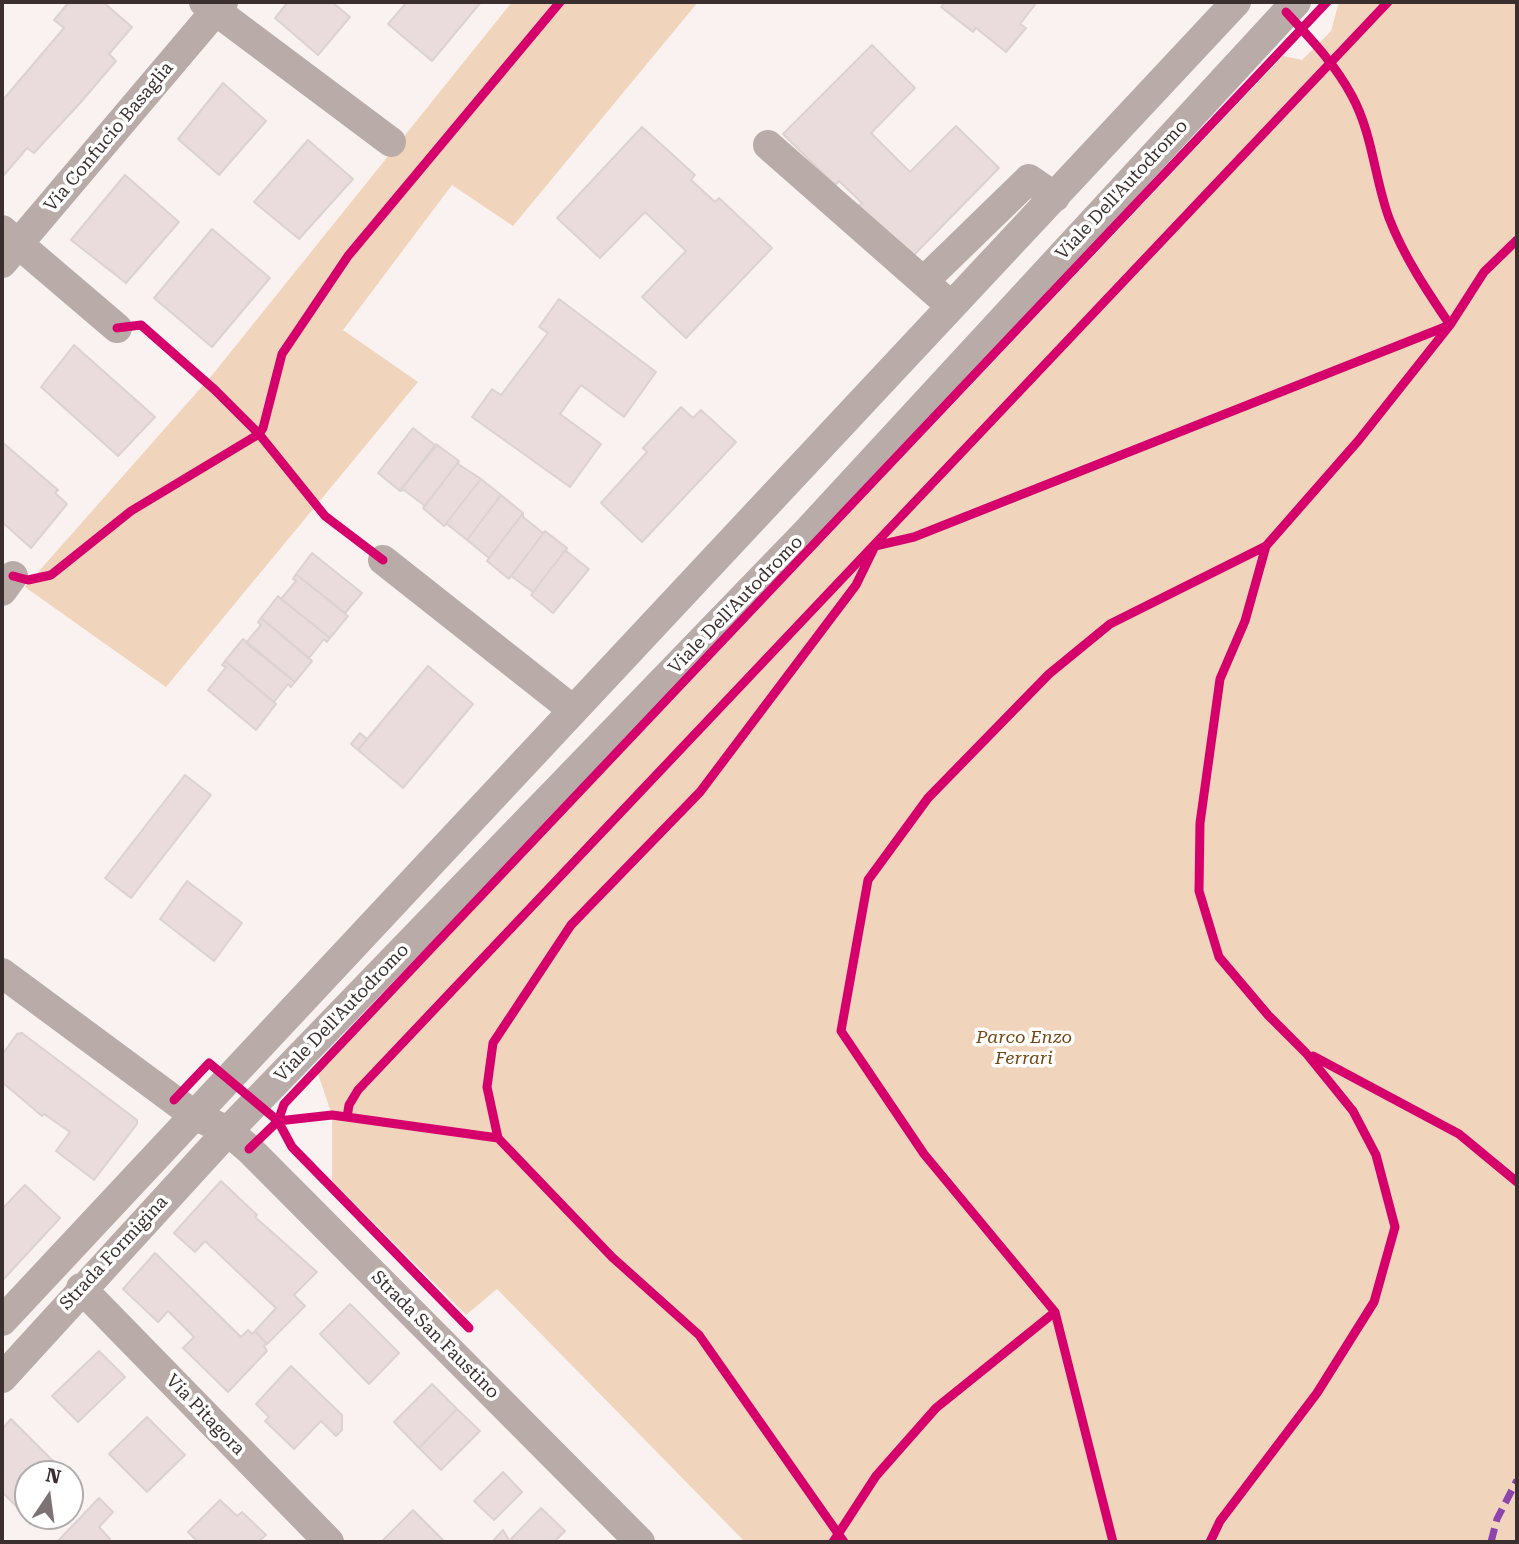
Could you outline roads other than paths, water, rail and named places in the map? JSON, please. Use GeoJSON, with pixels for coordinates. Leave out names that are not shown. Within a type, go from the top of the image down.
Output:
{"type":"FeatureCollection","features":[{"type":"Feature","properties":{"kind":"street","name":"Viale Dell'Autodromo"},"geometry":{"type":"LineString","coordinates":[[194,1115],[1236,2]]}},
{"type":"Feature","properties":{"kind":"street"},"geometry":{"type":"LineString","coordinates":[[1247,2],[1275,24]]}},
{"type":"Feature","properties":{"kind":"street","name":"Viale Dell'Autodromo"},"geometry":{"type":"LineString","coordinates":[[228,1131],[807,532],[1296,2]]}},
{"type":"Feature","properties":{"kind":"street"},"geometry":{"type":"LineString","coordinates":[[214,5],[391,142]]}},
{"type":"Feature","properties":{"kind":"street","name":"Via Confucio Basaglia"},"geometry":{"type":"LineString","coordinates":[[7,246],[214,5]]}},
{"type":"Feature","properties":{"kind":"street"},"geometry":{"type":"LineString","coordinates":[[768,145],[950,305]]}},
{"type":"Feature","properties":{"kind":"street"},"geometry":{"type":"LineString","coordinates":[[924,281],[1029,179],[1055,197]]}},
{"type":"Feature","properties":{"kind":"street"},"geometry":{"type":"LineString","coordinates":[[7,246],[117,328]]}},
{"type":"Feature","properties":{"kind":"street"},"geometry":{"type":"LineString","coordinates":[[383,561],[572,710]]}},
{"type":"Feature","properties":{"kind":"street"},"geometry":{"type":"LineString","coordinates":[[2,974],[194,1115],[228,1131]]}},
{"type":"Feature","properties":{"kind":"street","name":"Strada Formigina"},"geometry":{"type":"LineString","coordinates":[[2,1321],[194,1115]]}},
{"type":"Feature","properties":{"kind":"street","name":"Strada Formigina"},"geometry":{"type":"LineString","coordinates":[[2,1378],[81,1288],[228,1131]]}},
{"type":"Feature","properties":{"kind":"street","name":"Strada San Faustino"},"geometry":{"type":"LineString","coordinates":[[228,1131],[640,1542]]}},
{"type":"Feature","properties":{"kind":"street","name":"Via Pitagora"},"geometry":{"type":"LineString","coordinates":[[81,1288],[329,1542]]}},
{"type":"Feature","properties":{"kind":"park label","name":"Parco Enzo Ferrari"},"geometry":{"type":"Point","coordinates":[1024,1048]}}]}
